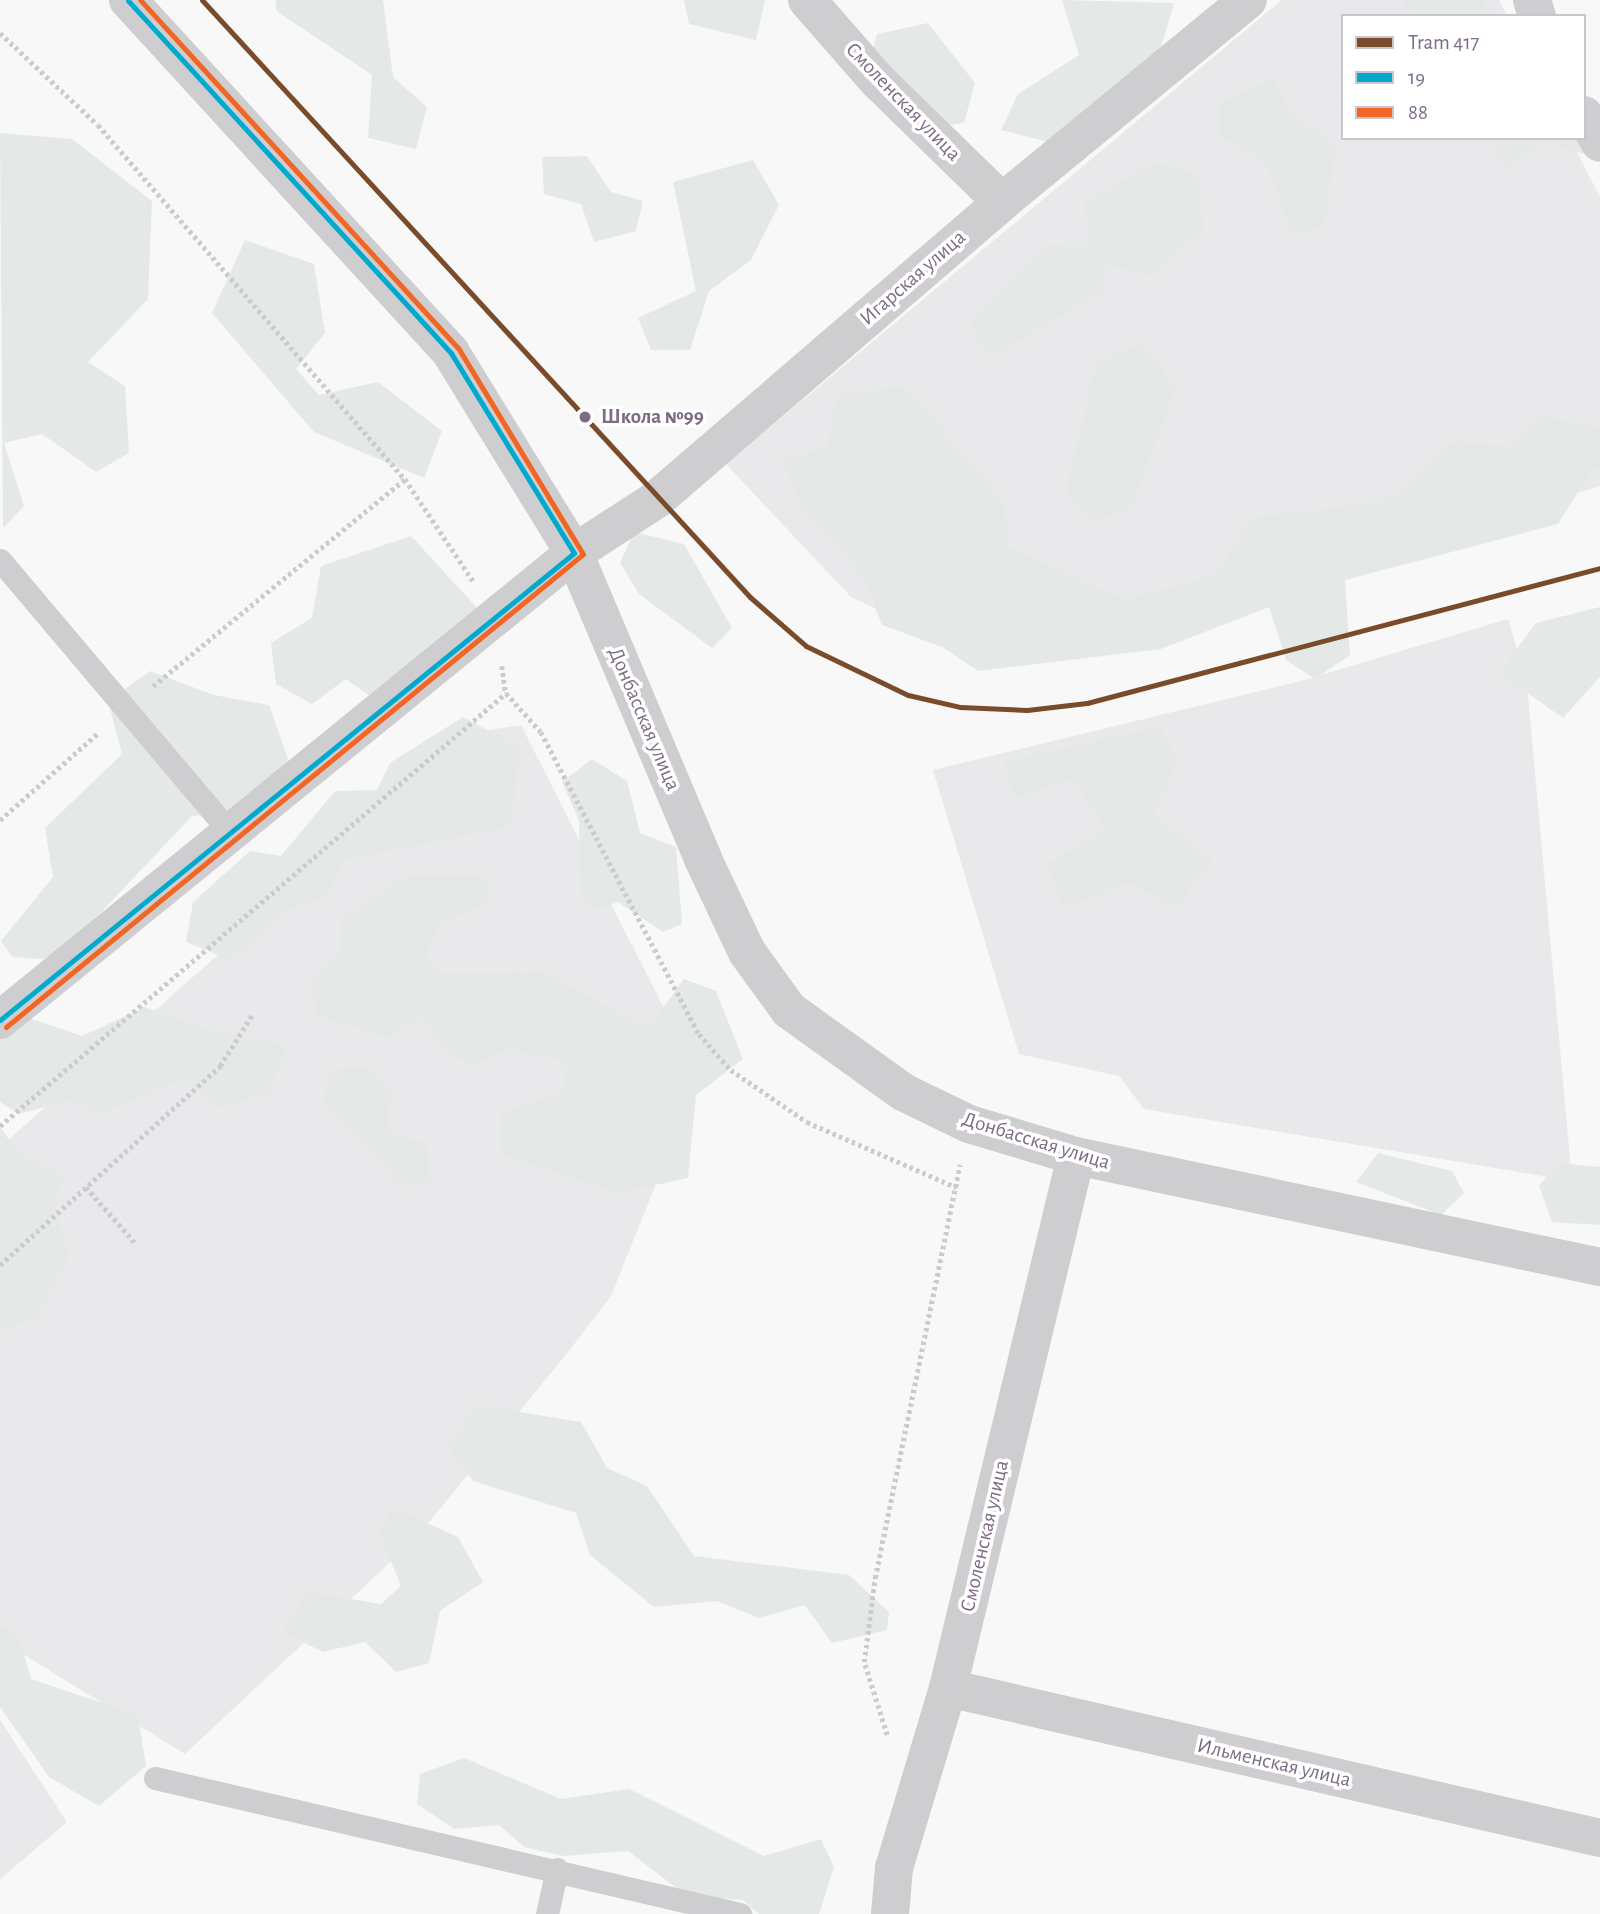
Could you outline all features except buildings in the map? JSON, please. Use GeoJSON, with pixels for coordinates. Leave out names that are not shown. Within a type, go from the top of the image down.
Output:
{"type":"FeatureCollection","features":[{"type":"Feature","properties":{"kind":"street","name":"Донбасская улица"},"geometry":{"type":"LineString","coordinates":[[128,0],[451,353],[575,553],[747,952],[789,1010],[843,1053],[969,1124],[1076,1156],[1600,1267]]}},
{"type":"Feature","properties":{"kind":"street","name":"Смоленская улица"},"geometry":{"type":"LineString","coordinates":[[807,0],[878,81],[1002,201]]}},
{"type":"Feature","properties":{"kind":"street","name":"Игарская улица"},"geometry":{"type":"LineString","coordinates":[[0,1020],[575,553],[657,499],[1002,201],[1248,0]]}},
{"type":"Feature","properties":{"kind":"street"},"geometry":{"type":"LineString","coordinates":[[1586,119],[1600,144]]}},
{"type":"Feature","properties":{"kind":"street","name":"Смоленская улица"},"geometry":{"type":"LineString","coordinates":[[890,1914],[894,1868],[948,1688],[1076,1156]]}},
{"type":"Feature","properties":{"kind":"street","name":"Ильменская улица"},"geometry":{"type":"LineString","coordinates":[[948,1688],[1600,1838]]}},
{"type":"Feature","properties":{"kind":"lane"},"geometry":{"type":"LineString","coordinates":[[4,575],[125,709],[231,833]]}},
{"type":"Feature","properties":{"kind":"lane"},"geometry":{"type":"LineString","coordinates":[[155,1778],[557,1869],[740,1914]]}},
{"type":"Feature","properties":{"kind":"lane"},"geometry":{"type":"LineString","coordinates":[[547,1914],[557,1869]]}},
{"type":"Feature","properties":{"kind":"path"},"geometry":{"type":"LineString","coordinates":[[0,820],[125,709],[405,479]]}},
{"type":"Feature","properties":{"kind":"path"},"geometry":{"type":"LineString","coordinates":[[0,1126],[506,694]]}},
{"type":"Feature","properties":{"kind":"path"},"geometry":{"type":"LineString","coordinates":[[0,1265],[220,1066],[252,1015]]}},
{"type":"Feature","properties":{"kind":"path"},"geometry":{"type":"LineString","coordinates":[[917,1791],[881,1723],[864,1662],[875,1578],[969,1124]]}},
{"type":"Feature","properties":{"kind":"path"},"geometry":{"type":"LineString","coordinates":[[86,1187],[136,1244]]}},
{"type":"Feature","properties":{"kind":"shaded area"},"geometry":{"type":"Polygon","coordinates":[[[276,0],[383,0],[393,77],[427,107],[416,149],[368,138],[372,75],[276,11],[276,0]]]}},
{"type":"Feature","properties":{"kind":"shaded area"},"geometry":{"type":"Polygon","coordinates":[[[684,0],[765,0],[756,40],[689,24],[684,0]]]}},
{"type":"Feature","properties":{"kind":"shaded area"},"geometry":{"type":"Polygon","coordinates":[[[1062,0],[1174,3],[1158,58],[1056,144],[1001,130],[1018,94],[1079,55],[1062,0]]]}},
{"type":"Feature","properties":{"kind":"shaded area"},"geometry":{"type":"Polygon","coordinates":[[[1282,0],[1499,0],[1506,14],[1341,14],[1341,140],[1571,140],[1600,197],[1600,486],[1100,635],[927,633],[851,597],[726,464],[1282,0]]]}},
{"type":"Feature","properties":{"kind":"shaded area"},"geometry":{"type":"Polygon","coordinates":[[[1403,0],[1485,0],[1485,14],[1403,14],[1403,0]]]}},
{"type":"Feature","properties":{"kind":"shaded area"},"geometry":{"type":"Polygon","coordinates":[[[928,23],[975,83],[964,123],[917,129],[864,81],[877,34],[928,23]]]}},
{"type":"Feature","properties":{"kind":"shaded area"},"geometry":{"type":"Polygon","coordinates":[[[1273,79],[1294,117],[1336,146],[1325,225],[1292,236],[1266,162],[1218,134],[1220,103],[1273,79]]]}},
{"type":"Feature","properties":{"kind":"shaded area"},"geometry":{"type":"Polygon","coordinates":[[[0,133],[72,139],[152,201],[148,299],[88,362],[125,386],[129,453],[96,472],[42,434],[4,443],[24,506],[3,528],[0,133]]]}},
{"type":"Feature","properties":{"kind":"shaded area"},"geometry":{"type":"Polygon","coordinates":[[[1487,140],[1585,140],[1594,156],[1542,143],[1507,167],[1487,140]]]}},
{"type":"Feature","properties":{"kind":"shaded area"},"geometry":{"type":"Polygon","coordinates":[[[587,156],[611,192],[643,201],[636,231],[594,242],[581,204],[544,194],[542,157],[587,156]]]}},
{"type":"Feature","properties":{"kind":"shaded area"},"geometry":{"type":"Polygon","coordinates":[[[753,160],[779,205],[751,260],[709,291],[690,350],[651,350],[638,318],[696,291],[673,182],[753,160]]]}},
{"type":"Feature","properties":{"kind":"shaded area"},"geometry":{"type":"Polygon","coordinates":[[[1156,162],[1197,174],[1204,229],[1152,276],[1106,264],[1102,291],[991,357],[969,326],[1049,245],[1089,246],[1084,203],[1156,162]]]}},
{"type":"Feature","properties":{"kind":"shaded area"},"geometry":{"type":"Polygon","coordinates":[[[245,240],[314,264],[325,333],[296,369],[319,395],[378,382],[442,431],[424,478],[314,432],[212,313],[245,240]]]}},
{"type":"Feature","properties":{"kind":"shaded area"},"geometry":{"type":"Polygon","coordinates":[[[1143,343],[1176,388],[1131,509],[1090,521],[1066,491],[1096,363],[1143,343]]]}},
{"type":"Feature","properties":{"kind":"shaded area"},"geometry":{"type":"Polygon","coordinates":[[[905,386],[1005,504],[1008,547],[1124,600],[1216,575],[1251,518],[1387,501],[1452,442],[1514,446],[1543,417],[1600,428],[1600,468],[1594,467],[1558,524],[1345,580],[1350,655],[1315,679],[1286,660],[1269,607],[1161,649],[978,671],[942,647],[882,625],[863,576],[801,506],[781,458],[827,449],[836,395],[905,386]]]}},
{"type":"Feature","properties":{"kind":"shaded area"},"geometry":{"type":"Polygon","coordinates":[[[634,532],[684,544],[732,628],[712,648],[639,594],[620,563],[634,532]]]}},
{"type":"Feature","properties":{"kind":"shaded area"},"geometry":{"type":"Polygon","coordinates":[[[411,536],[480,611],[398,716],[346,679],[312,704],[276,684],[271,643],[312,618],[321,566],[411,536]]]}},
{"type":"Feature","properties":{"kind":"shaded area"},"geometry":{"type":"Polygon","coordinates":[[[1600,607],[1600,677],[1563,718],[1499,673],[1536,623],[1600,607]]]}},
{"type":"Feature","properties":{"kind":"shaded area"},"geometry":{"type":"Polygon","coordinates":[[[1508,619],[1527,684],[1572,1181],[1144,1109],[1119,1076],[1019,1054],[933,770],[1301,681],[1508,619]]]}},
{"type":"Feature","properties":{"kind":"shaded area"},"geometry":{"type":"Polygon","coordinates":[[[150,671],[214,695],[269,705],[291,767],[241,813],[192,816],[56,960],[12,957],[1,941],[53,877],[45,828],[122,754],[108,701],[150,671]]]}},
{"type":"Feature","properties":{"kind":"shaded area"},"geometry":{"type":"Polygon","coordinates":[[[463,717],[521,748],[510,826],[345,860],[326,898],[288,909],[230,960],[186,942],[193,902],[250,851],[281,856],[335,791],[377,790],[390,763],[463,717]]]}},
{"type":"Feature","properties":{"kind":"shaded area"},"geometry":{"type":"Polygon","coordinates":[[[521,725],[689,1058],[682,1119],[611,1296],[568,1352],[417,1537],[185,1754],[0,1640],[0,1147],[470,733],[521,725]]]}},
{"type":"Feature","properties":{"kind":"shaded area"},"geometry":{"type":"Polygon","coordinates":[[[1161,726],[1177,763],[1154,815],[1213,859],[1176,908],[1129,882],[1063,908],[1046,864],[1106,830],[1073,779],[1014,798],[1003,762],[1161,726]]]}},
{"type":"Feature","properties":{"kind":"shaded area"},"geometry":{"type":"Polygon","coordinates":[[[592,759],[627,781],[640,833],[676,847],[682,924],[663,932],[618,902],[595,910],[581,900],[579,820],[562,782],[592,759]]]}},
{"type":"Feature","properties":{"kind":"shaded area"},"geometry":{"type":"Polygon","coordinates":[[[410,875],[485,876],[491,903],[442,922],[425,955],[443,973],[544,972],[648,1028],[684,979],[716,991],[743,1059],[696,1095],[688,1178],[618,1193],[501,1154],[501,1113],[564,1092],[567,1062],[508,1048],[473,1066],[448,1053],[419,1015],[387,1037],[317,1016],[310,983],[341,954],[341,921],[410,875]]]}},
{"type":"Feature","properties":{"kind":"shaded area"},"geometry":{"type":"Polygon","coordinates":[[[145,1007],[205,1029],[286,1046],[269,1093],[219,1108],[184,1078],[100,1114],[71,1100],[19,1114],[0,1102],[0,1033],[29,1018],[82,1036],[145,1007]]]}},
{"type":"Feature","properties":{"kind":"shaded area"},"geometry":{"type":"Polygon","coordinates":[[[365,1066],[391,1093],[387,1133],[427,1143],[430,1182],[401,1185],[322,1102],[330,1070],[365,1066]]]}},
{"type":"Feature","properties":{"kind":"shaded area"},"geometry":{"type":"Polygon","coordinates":[[[0,1127],[20,1155],[63,1176],[54,1203],[69,1256],[36,1318],[0,1329],[0,1127]]]}},
{"type":"Feature","properties":{"kind":"shaded area"},"geometry":{"type":"Polygon","coordinates":[[[1378,1153],[1452,1171],[1464,1193],[1441,1215],[1356,1182],[1378,1153]]]}},
{"type":"Feature","properties":{"kind":"shaded area"},"geometry":{"type":"Polygon","coordinates":[[[1558,1163],[1600,1167],[1600,1225],[1552,1222],[1539,1186],[1558,1163]]]}},
{"type":"Feature","properties":{"kind":"shaded area"},"geometry":{"type":"Polygon","coordinates":[[[478,1405],[581,1422],[607,1468],[647,1486],[694,1556],[849,1575],[889,1612],[887,1630],[832,1643],[805,1605],[759,1618],[717,1601],[654,1607],[590,1555],[576,1513],[473,1481],[448,1446],[478,1405]]]}},
{"type":"Feature","properties":{"kind":"shaded area"},"geometry":{"type":"Polygon","coordinates":[[[394,1508],[458,1537],[483,1582],[440,1611],[429,1663],[396,1672],[365,1642],[323,1652],[283,1632],[306,1592],[381,1604],[401,1586],[378,1530],[394,1508]]]}},
{"type":"Feature","properties":{"kind":"shaded area"},"geometry":{"type":"Polygon","coordinates":[[[0,1626],[18,1634],[31,1679],[138,1715],[146,1766],[99,1806],[49,1777],[0,1707],[0,1626]]]}},
{"type":"Feature","properties":{"kind":"shaded area"},"geometry":{"type":"Polygon","coordinates":[[[0,1720],[67,1822],[0,1879],[0,1720]]]}},
{"type":"Feature","properties":{"kind":"shaded area"},"geometry":{"type":"Polygon","coordinates":[[[464,1758],[561,1799],[629,1789],[764,1856],[821,1839],[834,1867],[819,1914],[759,1914],[743,1900],[687,1896],[628,1851],[563,1856],[524,1847],[499,1825],[454,1829],[417,1804],[420,1774],[464,1758]]]}},
{"type":"Feature","properties":{"kind":"tram line","name":"417"},"geometry":{"type":"LineString","coordinates":[[202,0],[750,597],[806,646],[908,695],[960,707],[1027,710],[1087,703],[1600,568]]}},
{"type":"Feature","properties":{"kind":"transit line","name":"19"},"geometry":{"type":"LineString","coordinates":[[0,1020],[574,553],[451,353],[128,0]]}},
{"type":"Feature","properties":{"kind":"transit line","name":"88"},"geometry":{"type":"LineString","coordinates":[[6,1027],[583,554],[458,348],[140,0]]}},
{"type":"Feature","properties":{"kind":"place","name":"Школа №99"},"geometry":{"type":"Point","coordinates":[585,417]}}]}
